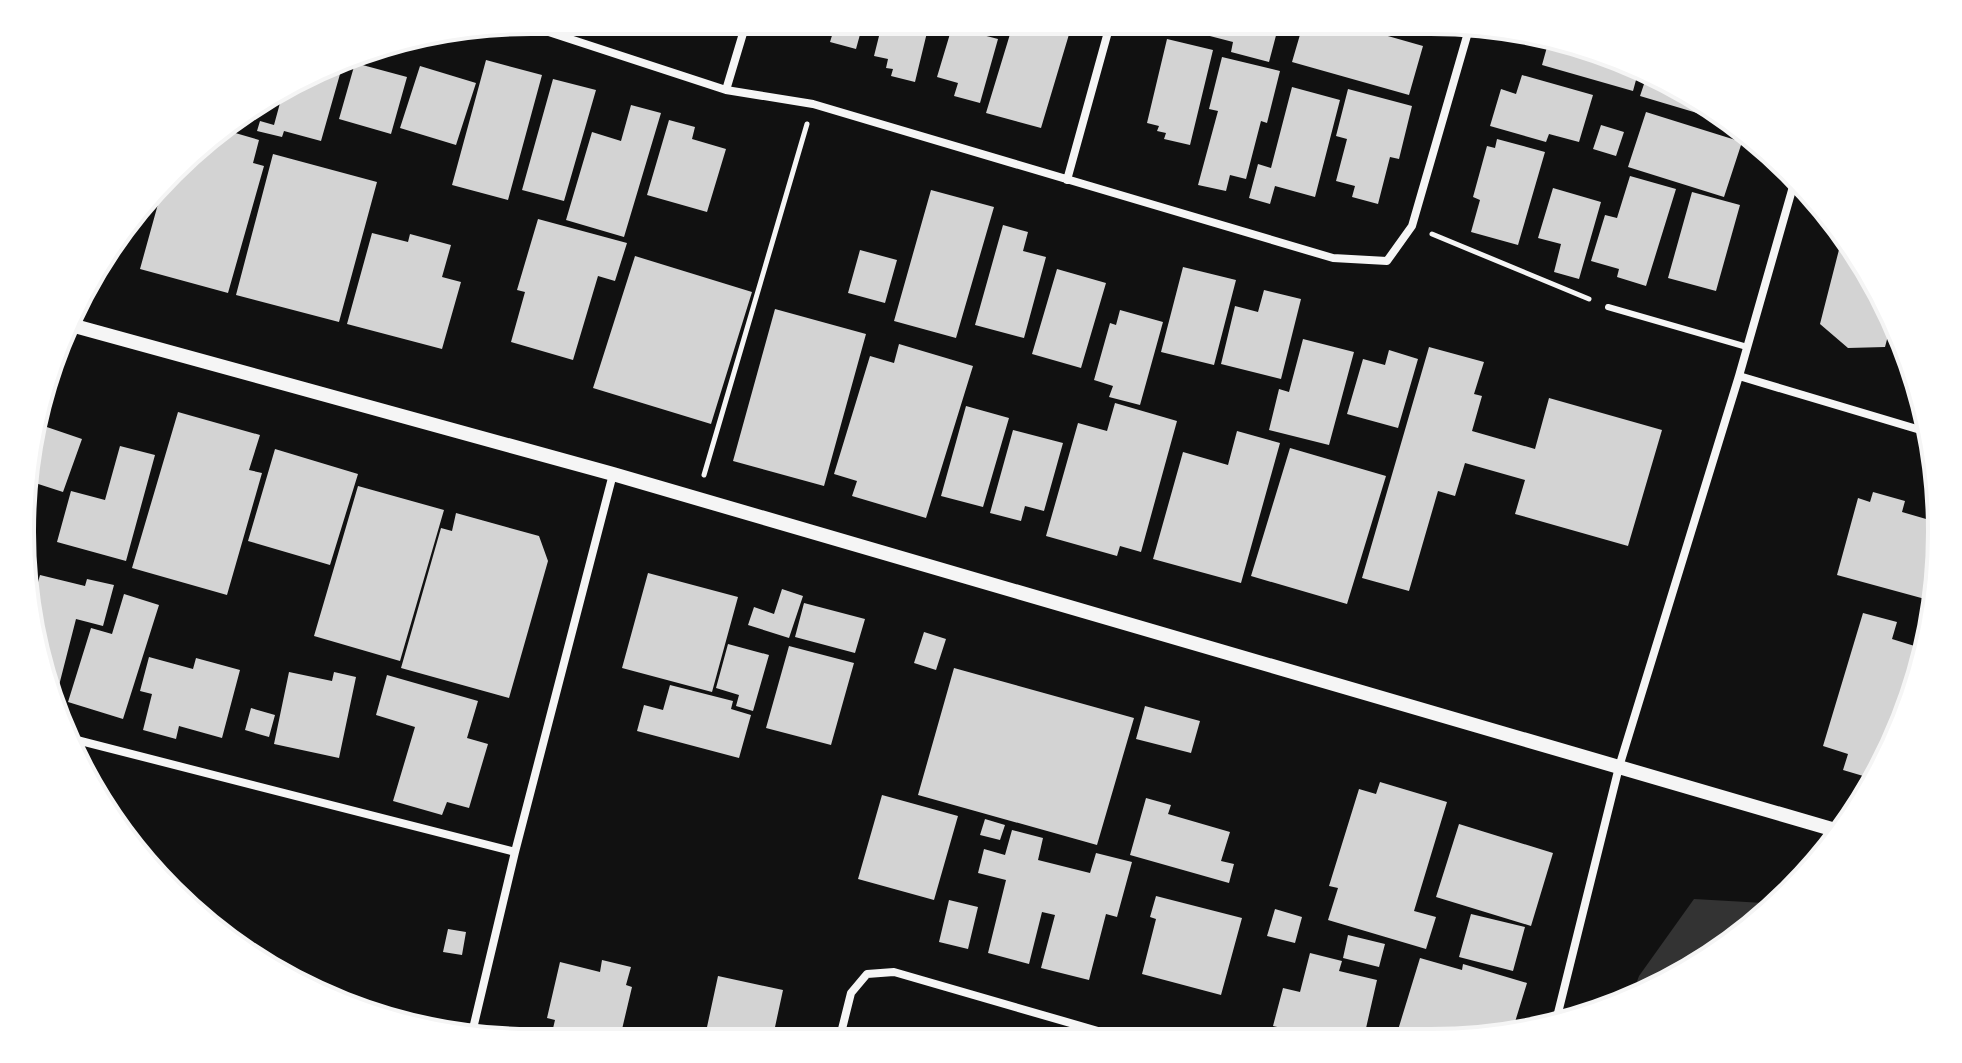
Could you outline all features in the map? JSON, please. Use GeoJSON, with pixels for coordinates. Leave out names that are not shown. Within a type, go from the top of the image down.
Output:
{"type":"FeatureCollection","features":[{"type":"Feature","properties":{"kind":"street"},"geometry":{"type":"LineString","coordinates":[[555,34],[726,90],[813,104],[1333,258],[1387,261],[1412,226],[1467,35]]}},
{"type":"Feature","properties":{"kind":"street"},"geometry":{"type":"LineString","coordinates":[[726,90],[743,34]]}},
{"type":"Feature","properties":{"kind":"street"},"geometry":{"type":"LineString","coordinates":[[1067,180],[1107,34]]}},
{"type":"Feature","properties":{"kind":"street"},"geometry":{"type":"LineString","coordinates":[[1558,1012],[1619,767],[1739,376],[1792,190]]}},
{"type":"Feature","properties":{"kind":"street"},"geometry":{"type":"LineString","coordinates":[[78,327],[613,474],[1829,828]]}},
{"type":"Feature","properties":{"kind":"street"},"geometry":{"type":"LineString","coordinates":[[1739,376],[1917,429]]}},
{"type":"Feature","properties":{"kind":"street"},"geometry":{"type":"LineString","coordinates":[[474,1026],[515,852],[613,474]]}},
{"type":"Feature","properties":{"kind":"street"},"geometry":{"type":"LineString","coordinates":[[80,741],[515,852]]}},
{"type":"Feature","properties":{"kind":"street"},"geometry":{"type":"LineString","coordinates":[[842,1029],[851,993],[867,974],[894,972],[1091,1029]]}},
{"type":"Feature","properties":{"kind":"lane"},"geometry":{"type":"LineString","coordinates":[[1608,307],[1747,347]]}},
{"type":"Feature","properties":{"kind":"path"},"geometry":{"type":"LineString","coordinates":[[697,499],[813,104]]}},
{"type":"Feature","properties":{"kind":"path"},"geometry":{"type":"LineString","coordinates":[[1412,226],[1608,307]]}},
{"type":"Feature","properties":{"kind":"shaded area"},"geometry":{"type":"Polygon","coordinates":[[[1694,899],[1762,903],[1707,945],[1636,985],[1694,899]]]}},
{"type":"Feature","properties":{"kind":"building"},"geometry":{"type":"Polygon","coordinates":[[[832,34],[860,34],[856,49],[830,42],[832,34]]]}},
{"type":"Feature","properties":{"kind":"building"},"geometry":{"type":"Polygon","coordinates":[[[880,34],[927,34],[915,82],[891,76],[893,69],[886,68],[888,59],[874,56],[880,34]]]}},
{"type":"Feature","properties":{"kind":"building"},"geometry":{"type":"Polygon","coordinates":[[[950,34],[979,34],[998,39],[980,103],[954,96],[958,83],[937,77],[950,34]]]}},
{"type":"Feature","properties":{"kind":"building"},"geometry":{"type":"Polygon","coordinates":[[[1010,34],[1069,34],[1041,128],[986,113],[1010,34]]]}},
{"type":"Feature","properties":{"kind":"building"},"geometry":{"type":"Polygon","coordinates":[[[1202,34],[1276,34],[1269,62],[1231,52],[1233,42],[1202,34]]]}},
{"type":"Feature","properties":{"kind":"building"},"geometry":{"type":"Polygon","coordinates":[[[1300,34],[1381,34],[1423,46],[1409,95],[1292,62],[1300,34]]]}},
{"type":"Feature","properties":{"kind":"building"},"geometry":{"type":"Polygon","coordinates":[[[1167,39],[1213,50],[1190,145],[1164,139],[1166,133],[1157,131],[1159,126],[1147,123],[1167,39]]]}},
{"type":"Feature","properties":{"kind":"building"},"geometry":{"type":"Polygon","coordinates":[[[1547,48],[1590,60],[1636,79],[1633,91],[1542,65],[1547,48]]]}},
{"type":"Feature","properties":{"kind":"building"},"geometry":{"type":"Polygon","coordinates":[[[1222,57],[1280,71],[1267,123],[1261,121],[1246,179],[1230,175],[1226,191],[1198,185],[1218,111],[1209,109],[1222,57]]]}},
{"type":"Feature","properties":{"kind":"building"},"geometry":{"type":"Polygon","coordinates":[[[486,60],[542,75],[508,200],[452,185],[486,60]]]}},
{"type":"Feature","properties":{"kind":"building"},"geometry":{"type":"Polygon","coordinates":[[[360,64],[407,77],[391,134],[339,119],[354,67],[360,64]]]}},
{"type":"Feature","properties":{"kind":"building"},"geometry":{"type":"Polygon","coordinates":[[[420,66],[476,83],[456,145],[400,128],[420,66]]]}},
{"type":"Feature","properties":{"kind":"building"},"geometry":{"type":"Polygon","coordinates":[[[341,72],[321,141],[284,131],[282,137],[257,131],[260,121],[274,125],[280,103],[341,72]]]}},
{"type":"Feature","properties":{"kind":"building"},"geometry":{"type":"Polygon","coordinates":[[[1522,75],[1593,95],[1579,142],[1549,134],[1546,142],[1490,126],[1501,89],[1516,94],[1522,75]]]}},
{"type":"Feature","properties":{"kind":"building"},"geometry":{"type":"Polygon","coordinates":[[[553,79],[596,90],[564,201],[522,190],[553,79]]]}},
{"type":"Feature","properties":{"kind":"building"},"geometry":{"type":"Polygon","coordinates":[[[1645,82],[1700,114],[1640,96],[1645,82]]]}},
{"type":"Feature","properties":{"kind":"building"},"geometry":{"type":"Polygon","coordinates":[[[1292,87],[1340,100],[1315,197],[1275,186],[1270,204],[1249,198],[1258,164],[1271,168],[1292,87]]]}},
{"type":"Feature","properties":{"kind":"building"},"geometry":{"type":"Polygon","coordinates":[[[1348,89],[1412,106],[1399,159],[1390,157],[1378,204],[1352,197],[1355,186],[1336,181],[1347,139],[1336,136],[1348,89]]]}},
{"type":"Feature","properties":{"kind":"building"},"geometry":{"type":"Polygon","coordinates":[[[631,105],[661,113],[624,237],[566,220],[592,132],[621,141],[631,105]]]}},
{"type":"Feature","properties":{"kind":"building"},"geometry":{"type":"Polygon","coordinates":[[[1646,112],[1741,144],[1724,197],[1628,167],[1646,112]]]}},
{"type":"Feature","properties":{"kind":"building"},"geometry":{"type":"Polygon","coordinates":[[[669,120],[695,127],[692,139],[726,149],[707,212],[647,195],[669,120]]]}},
{"type":"Feature","properties":{"kind":"building"},"geometry":{"type":"Polygon","coordinates":[[[1601,125],[1624,132],[1616,156],[1593,149],[1601,125]]]}},
{"type":"Feature","properties":{"kind":"building"},"geometry":{"type":"Polygon","coordinates":[[[235,133],[259,140],[253,163],[264,166],[228,293],[140,269],[159,201],[203,157],[235,133]]]}},
{"type":"Feature","properties":{"kind":"building"},"geometry":{"type":"Polygon","coordinates":[[[1497,139],[1545,152],[1518,245],[1471,232],[1480,200],[1473,197],[1487,146],[1495,148],[1497,139]]]}},
{"type":"Feature","properties":{"kind":"building"},"geometry":{"type":"Polygon","coordinates":[[[273,154],[377,182],[339,322],[236,295],[273,154]]]}},
{"type":"Feature","properties":{"kind":"building"},"geometry":{"type":"Polygon","coordinates":[[[1630,176],[1676,189],[1646,286],[1617,277],[1619,269],[1591,261],[1605,215],[1617,218],[1630,176]]]}},
{"type":"Feature","properties":{"kind":"building"},"geometry":{"type":"Polygon","coordinates":[[[1553,188],[1601,202],[1579,279],[1554,272],[1561,244],[1538,238],[1553,188]]]}},
{"type":"Feature","properties":{"kind":"building"},"geometry":{"type":"Polygon","coordinates":[[[931,190],[994,207],[956,338],[894,321],[931,190]]]}},
{"type":"Feature","properties":{"kind":"building"},"geometry":{"type":"Polygon","coordinates":[[[1692,192],[1740,205],[1716,291],[1668,278],[1692,192]]]}},
{"type":"Feature","properties":{"kind":"building"},"geometry":{"type":"Polygon","coordinates":[[[538,219],[627,243],[615,281],[598,276],[573,360],[511,342],[525,292],[517,290],[538,219]]]}},
{"type":"Feature","properties":{"kind":"building"},"geometry":{"type":"Polygon","coordinates":[[[1003,225],[1028,232],[1023,251],[1046,257],[1024,338],[975,325],[1003,225]]]}},
{"type":"Feature","properties":{"kind":"building"},"geometry":{"type":"Polygon","coordinates":[[[372,233],[408,242],[410,234],[451,245],[442,277],[461,282],[442,349],[347,324],[372,233]]]}},
{"type":"Feature","properties":{"kind":"building"},"geometry":{"type":"Polygon","coordinates":[[[1839,249],[1877,311],[1888,336],[1885,347],[1848,348],[1820,324],[1839,249]]]}},
{"type":"Feature","properties":{"kind":"building"},"geometry":{"type":"Polygon","coordinates":[[[860,250],[897,260],[885,303],[848,293],[860,250]]]}},
{"type":"Feature","properties":{"kind":"building"},"geometry":{"type":"Polygon","coordinates":[[[635,256],[752,292],[711,424],[593,388],[635,256]]]}},
{"type":"Feature","properties":{"kind":"building"},"geometry":{"type":"Polygon","coordinates":[[[1183,267],[1236,280],[1214,365],[1161,352],[1183,267]]]}},
{"type":"Feature","properties":{"kind":"building"},"geometry":{"type":"Polygon","coordinates":[[[1057,269],[1106,283],[1081,368],[1032,354],[1057,269]]]}},
{"type":"Feature","properties":{"kind":"building"},"geometry":{"type":"Polygon","coordinates":[[[1264,290],[1301,299],[1281,379],[1221,364],[1235,306],[1258,312],[1264,290]]]}},
{"type":"Feature","properties":{"kind":"building"},"geometry":{"type":"Polygon","coordinates":[[[775,309],[866,334],[824,486],[733,461],[775,309]]]}},
{"type":"Feature","properties":{"kind":"building"},"geometry":{"type":"Polygon","coordinates":[[[1120,310],[1163,322],[1140,405],[1109,397],[1113,386],[1094,380],[1110,323],[1116,325],[1120,310]]]}},
{"type":"Feature","properties":{"kind":"building"},"geometry":{"type":"Polygon","coordinates":[[[1303,339],[1354,352],[1329,445],[1269,430],[1279,389],[1289,392],[1303,339]]]}},
{"type":"Feature","properties":{"kind":"building"},"geometry":{"type":"Polygon","coordinates":[[[899,344],[973,366],[926,518],[852,496],[857,481],[834,474],[870,356],[894,363],[899,344]]]}},
{"type":"Feature","properties":{"kind":"building"},"geometry":{"type":"Polygon","coordinates":[[[1429,347],[1484,362],[1474,394],[1482,396],[1472,431],[1535,449],[1549,398],[1662,430],[1628,546],[1515,514],[1525,480],[1465,463],[1455,496],[1438,491],[1409,591],[1362,578],[1429,347]]]}},
{"type":"Feature","properties":{"kind":"building"},"geometry":{"type":"Polygon","coordinates":[[[1389,350],[1418,359],[1398,428],[1347,414],[1363,359],[1385,365],[1389,350]]]}},
{"type":"Feature","properties":{"kind":"building"},"geometry":{"type":"Polygon","coordinates":[[[1115,403],[1177,421],[1141,552],[1120,546],[1117,556],[1046,536],[1078,423],[1107,431],[1115,403]]]}},
{"type":"Feature","properties":{"kind":"building"},"geometry":{"type":"Polygon","coordinates":[[[966,406],[1009,418],[983,507],[941,496],[966,406]]]}},
{"type":"Feature","properties":{"kind":"building"},"geometry":{"type":"Polygon","coordinates":[[[178,412],[260,435],[249,470],[262,473],[227,595],[132,568],[178,412]]]}},
{"type":"Feature","properties":{"kind":"building"},"geometry":{"type":"Polygon","coordinates":[[[46,427],[82,439],[63,492],[36,483],[46,427]]]}},
{"type":"Feature","properties":{"kind":"building"},"geometry":{"type":"Polygon","coordinates":[[[1013,430],[1063,443],[1044,511],[1025,506],[1021,521],[990,513],[1013,430]]]}},
{"type":"Feature","properties":{"kind":"building"},"geometry":{"type":"Polygon","coordinates":[[[1237,431],[1280,443],[1241,583],[1153,559],[1183,452],[1228,465],[1237,431]]]}},
{"type":"Feature","properties":{"kind":"building"},"geometry":{"type":"Polygon","coordinates":[[[120,446],[155,455],[126,561],[57,542],[71,491],[105,500],[120,446]]]}},
{"type":"Feature","properties":{"kind":"building"},"geometry":{"type":"Polygon","coordinates":[[[1290,448],[1386,476],[1347,604],[1251,576],[1290,448]]]}},
{"type":"Feature","properties":{"kind":"building"},"geometry":{"type":"Polygon","coordinates":[[[275,449],[358,474],[330,565],[248,541],[275,449]]]}},
{"type":"Feature","properties":{"kind":"building"},"geometry":{"type":"Polygon","coordinates":[[[358,486],[444,510],[400,661],[314,636],[358,486]]]}},
{"type":"Feature","properties":{"kind":"building"},"geometry":{"type":"Polygon","coordinates":[[[1873,492],[1905,501],[1902,512],[1928,519],[1924,599],[1837,575],[1858,498],[1870,502],[1873,492]]]}},
{"type":"Feature","properties":{"kind":"building"},"geometry":{"type":"Polygon","coordinates":[[[456,513],[539,536],[548,561],[509,698],[401,668],[441,528],[452,531],[456,513]]]}},
{"type":"Feature","properties":{"kind":"building"},"geometry":{"type":"Polygon","coordinates":[[[648,573],[738,597],[712,692],[622,668],[648,573]]]}},
{"type":"Feature","properties":{"kind":"building"},"geometry":{"type":"Polygon","coordinates":[[[40,575],[85,586],[87,579],[114,585],[103,626],[76,619],[59,687],[44,629],[37,586],[40,575]]]}},
{"type":"Feature","properties":{"kind":"building"},"geometry":{"type":"Polygon","coordinates":[[[782,589],[803,596],[789,638],[748,625],[754,607],[774,614],[782,589]]]}},
{"type":"Feature","properties":{"kind":"building"},"geometry":{"type":"Polygon","coordinates":[[[124,594],[159,605],[123,719],[68,702],[91,628],[112,634],[124,594]]]}},
{"type":"Feature","properties":{"kind":"building"},"geometry":{"type":"Polygon","coordinates":[[[804,603],[865,619],[855,653],[795,637],[804,603]]]}},
{"type":"Feature","properties":{"kind":"building"},"geometry":{"type":"Polygon","coordinates":[[[1863,613],[1897,622],[1892,639],[1914,646],[1890,722],[1863,776],[1843,770],[1848,754],[1823,746],[1863,613]]]}},
{"type":"Feature","properties":{"kind":"building"},"geometry":{"type":"Polygon","coordinates":[[[924,632],[946,639],[936,670],[914,663],[924,632]]]}},
{"type":"Feature","properties":{"kind":"building"},"geometry":{"type":"Polygon","coordinates":[[[728,644],[769,655],[753,711],[736,706],[739,695],[716,688],[728,644]]]}},
{"type":"Feature","properties":{"kind":"building"},"geometry":{"type":"Polygon","coordinates":[[[789,646],[854,663],[831,745],[766,728],[789,646]]]}},
{"type":"Feature","properties":{"kind":"building"},"geometry":{"type":"Polygon","coordinates":[[[149,657],[193,669],[196,658],[240,670],[222,738],[179,726],[176,739],[143,730],[152,694],[140,691],[149,657]]]}},
{"type":"Feature","properties":{"kind":"building"},"geometry":{"type":"Polygon","coordinates":[[[954,668],[1134,718],[1097,845],[918,795],[954,668]]]}},
{"type":"Feature","properties":{"kind":"building"},"geometry":{"type":"Polygon","coordinates":[[[289,672],[332,681],[334,672],[356,677],[339,758],[274,744],[289,672]]]}},
{"type":"Feature","properties":{"kind":"building"},"geometry":{"type":"Polygon","coordinates":[[[387,675],[478,701],[467,738],[488,744],[469,808],[447,802],[442,815],[393,801],[415,727],[376,715],[387,675]]]}},
{"type":"Feature","properties":{"kind":"building"},"geometry":{"type":"Polygon","coordinates":[[[670,685],[733,701],[731,709],[751,715],[739,758],[637,731],[644,705],[663,710],[670,685]]]}},
{"type":"Feature","properties":{"kind":"building"},"geometry":{"type":"Polygon","coordinates":[[[1145,706],[1200,721],[1191,753],[1136,739],[1145,706]]]}},
{"type":"Feature","properties":{"kind":"building"},"geometry":{"type":"Polygon","coordinates":[[[251,708],[275,715],[269,737],[245,730],[251,708]]]}},
{"type":"Feature","properties":{"kind":"building"},"geometry":{"type":"Polygon","coordinates":[[[1380,782],[1447,802],[1414,911],[1436,917],[1426,949],[1328,920],[1338,888],[1329,886],[1359,789],[1376,794],[1380,782]]]}},
{"type":"Feature","properties":{"kind":"building"},"geometry":{"type":"Polygon","coordinates":[[[882,795],[958,816],[934,900],[858,879],[882,795]]]}},
{"type":"Feature","properties":{"kind":"building"},"geometry":{"type":"Polygon","coordinates":[[[1146,798],[1171,805],[1168,814],[1230,832],[1221,861],[1234,864],[1229,883],[1130,855],[1146,798]]]}},
{"type":"Feature","properties":{"kind":"building"},"geometry":{"type":"Polygon","coordinates":[[[985,819],[1005,825],[1000,840],[980,835],[985,819]]]}},
{"type":"Feature","properties":{"kind":"building"},"geometry":{"type":"Polygon","coordinates":[[[1459,824],[1553,853],[1531,926],[1436,897],[1459,824]]]}},
{"type":"Feature","properties":{"kind":"building"},"geometry":{"type":"Polygon","coordinates":[[[1012,830],[1043,838],[1038,860],[1090,873],[1096,853],[1132,862],[1117,917],[1106,914],[1089,980],[1041,968],[1055,915],[1042,912],[1029,964],[988,953],[1006,880],[978,873],[984,849],[1005,855],[1012,830]]]}},
{"type":"Feature","properties":{"kind":"building"},"geometry":{"type":"Polygon","coordinates":[[[1156,896],[1242,918],[1221,995],[1142,974],[1156,919],[1150,917],[1156,896]]]}},
{"type":"Feature","properties":{"kind":"building"},"geometry":{"type":"Polygon","coordinates":[[[949,900],[978,907],[968,949],[939,942],[949,900]]]}},
{"type":"Feature","properties":{"kind":"building"},"geometry":{"type":"Polygon","coordinates":[[[1275,909],[1302,917],[1295,943],[1267,936],[1275,909]]]}},
{"type":"Feature","properties":{"kind":"building"},"geometry":{"type":"Polygon","coordinates":[[[1471,914],[1525,927],[1513,971],[1459,957],[1471,914]]]}},
{"type":"Feature","properties":{"kind":"building"},"geometry":{"type":"Polygon","coordinates":[[[448,929],[466,932],[462,955],[443,952],[448,929]]]}},
{"type":"Feature","properties":{"kind":"building"},"geometry":{"type":"Polygon","coordinates":[[[1348,935],[1385,944],[1379,967],[1343,958],[1348,935]]]}},
{"type":"Feature","properties":{"kind":"building"},"geometry":{"type":"Polygon","coordinates":[[[1310,953],[1342,961],[1339,971],[1377,980],[1366,1029],[1286,1029],[1273,1026],[1283,988],[1300,992],[1310,953]]]}},
{"type":"Feature","properties":{"kind":"building"},"geometry":{"type":"Polygon","coordinates":[[[1420,958],[1462,970],[1463,964],[1527,983],[1515,1021],[1463,1028],[1398,1029],[1420,958]]]}},
{"type":"Feature","properties":{"kind":"building"},"geometry":{"type":"Polygon","coordinates":[[[602,960],[631,967],[626,985],[632,987],[622,1029],[553,1029],[555,1020],[547,1018],[560,962],[600,972],[602,960]]]}},
{"type":"Feature","properties":{"kind":"building"},"geometry":{"type":"Polygon","coordinates":[[[718,976],[783,990],[775,1029],[707,1029],[718,976]]]}}]}
